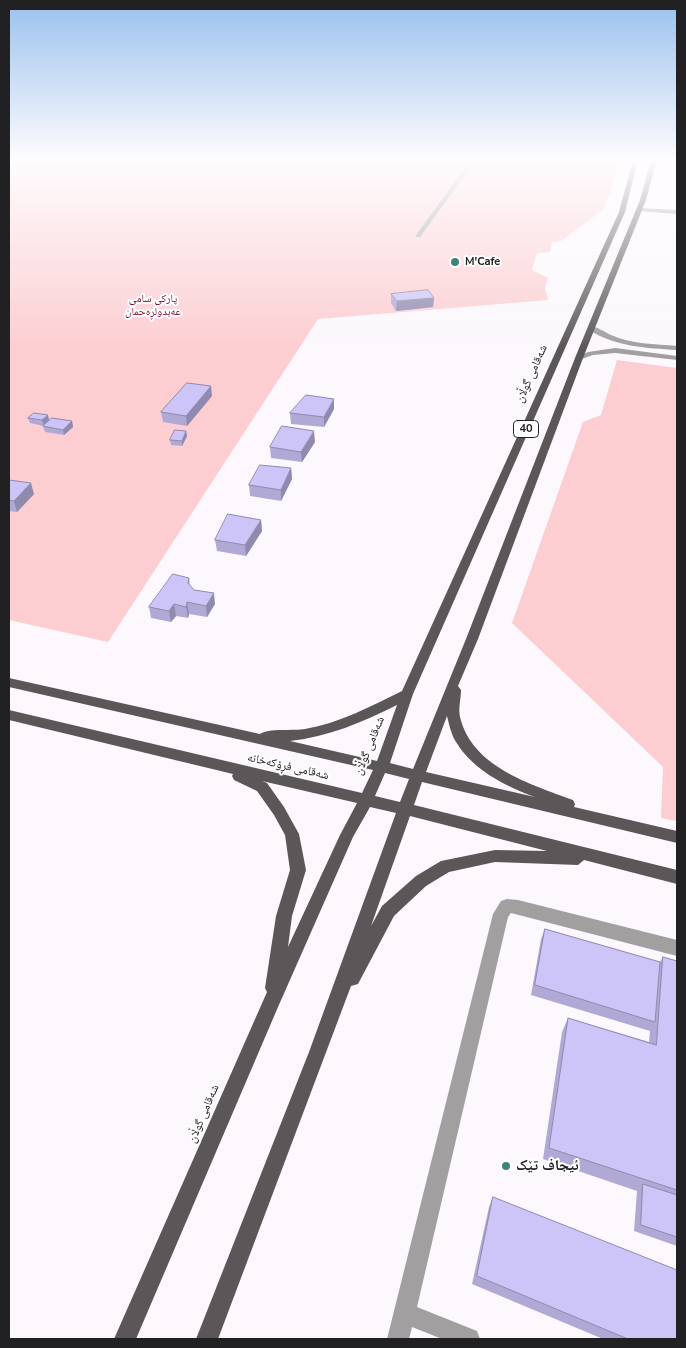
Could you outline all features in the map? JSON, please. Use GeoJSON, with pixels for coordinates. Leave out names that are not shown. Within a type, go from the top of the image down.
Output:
{"type":"FeatureCollection","features":[{"type":"Feature","properties":{"kind":"main road","name":"شەقامی گوڵان"},"geometry":{"type":"LineString","coordinates":[[125,1339],[272,1001],[347,835],[382,767],[407,694],[617,223]]}},
{"type":"Feature","properties":{"kind":"main road","name":"40"},"geometry":{"type":"LineString","coordinates":[[455,678],[472,639],[579,358],[633,223]]}},
{"type":"Feature","properties":{"kind":"main road"},"geometry":{"type":"LineString","coordinates":[[603,256],[619,258]]}},
{"type":"Feature","properties":{"kind":"main road"},"geometry":{"type":"LineString","coordinates":[[207,1339],[332,1013],[455,678]]}},
{"type":"Feature","properties":{"kind":"main road"},"geometry":{"type":"LineString","coordinates":[[455,678],[453,715],[461,739],[479,761],[518,786],[610,821]]}},
{"type":"Feature","properties":{"kind":"main road","name":"شەقامی فڕۆکەخانە"},"geometry":{"type":"LineString","coordinates":[[9,682],[382,767],[677,837]]}},
{"type":"Feature","properties":{"kind":"main road"},"geometry":{"type":"LineString","coordinates":[[219,730],[268,736],[323,731],[354,720],[407,694]]}},
{"type":"Feature","properties":{"kind":"main road","name":"شەقامی فڕۆکەخانە"},"geometry":{"type":"LineString","coordinates":[[9,715],[406,809],[677,877]]}},
{"type":"Feature","properties":{"kind":"main road"},"geometry":{"type":"LineString","coordinates":[[219,766],[262,787],[292,834],[298,870],[284,916],[272,1001]]}},
{"type":"Feature","properties":{"kind":"main road"},"geometry":{"type":"LineString","coordinates":[[332,1013],[388,911],[421,881],[446,866],[495,856],[601,858]]}},
{"type":"Feature","properties":{"kind":"street"},"geometry":{"type":"LineString","coordinates":[[418,236],[428,223]]}},
{"type":"Feature","properties":{"kind":"street"},"geometry":{"type":"LineString","coordinates":[[592,328],[604,336],[632,343],[677,348]]}},
{"type":"Feature","properties":{"kind":"street"},"geometry":{"type":"LineString","coordinates":[[631,352],[622,349],[621,346],[622,344],[632,343]]}},
{"type":"Feature","properties":{"kind":"street"},"geometry":{"type":"LineString","coordinates":[[579,358],[601,351],[631,352],[677,358]]}},
{"type":"Feature","properties":{"kind":"street"},"geometry":{"type":"LineString","coordinates":[[398,1339],[502,914],[507,906],[518,907],[677,948]]}},
{"type":"Feature","properties":{"kind":"street"},"geometry":{"type":"LineString","coordinates":[[404,1313],[469,1339]]}},
{"type":"Feature","properties":{"kind":"green space","name":"پارکی سامی عەبدولڕەحمان"},"geometry":{"type":"Polygon","coordinates":[[[9,223],[585,223],[561,241],[552,242],[550,252],[537,253],[532,270],[548,278],[545,288],[548,300],[318,319],[108,642],[9,620],[9,223]]]}},
{"type":"Feature","properties":{"kind":"green space"},"geometry":{"type":"Polygon","coordinates":[[[617,360],[677,368],[677,821],[661,818],[663,767],[512,623],[583,422],[601,415],[617,360]]]}},
{"type":"Feature","properties":{"kind":"building"},"geometry":{"type":"Polygon","coordinates":[[[428,290],[434,298],[397,301],[391,294],[428,290]]]}},
{"type":"Feature","properties":{"kind":"building"},"geometry":{"type":"Polygon","coordinates":[[[187,383],[211,386],[186,416],[161,412],[187,383]]]}},
{"type":"Feature","properties":{"kind":"building"},"geometry":{"type":"Polygon","coordinates":[[[306,395],[334,399],[324,417],[290,413],[306,395]]]}},
{"type":"Feature","properties":{"kind":"building"},"geometry":{"type":"Polygon","coordinates":[[[34,413],[48,415],[42,420],[28,418],[34,413]]]}},
{"type":"Feature","properties":{"kind":"building"},"geometry":{"type":"Polygon","coordinates":[[[52,418],[72,421],[63,430],[43,426],[52,418]]]}},
{"type":"Feature","properties":{"kind":"building"},"geometry":{"type":"Polygon","coordinates":[[[282,426],[314,431],[301,452],[270,447],[282,426]]]}},
{"type":"Feature","properties":{"kind":"building"},"geometry":{"type":"Polygon","coordinates":[[[175,430],[186,431],[182,441],[170,440],[175,430]]]}},
{"type":"Feature","properties":{"kind":"building"},"geometry":{"type":"Polygon","coordinates":[[[260,465],[291,468],[281,490],[249,485],[260,465]]]}},
{"type":"Feature","properties":{"kind":"building"},"geometry":{"type":"Polygon","coordinates":[[[9,480],[31,483],[14,501],[9,500],[9,480]]]}},
{"type":"Feature","properties":{"kind":"building"},"geometry":{"type":"Polygon","coordinates":[[[228,514],[261,520],[245,545],[215,540],[228,514]]]}},
{"type":"Feature","properties":{"kind":"building"},"geometry":{"type":"Polygon","coordinates":[[[173,574],[189,578],[188,583],[194,590],[214,593],[206,606],[187,602],[186,607],[174,604],[169,611],[149,607],[173,574]]]}},
{"type":"Feature","properties":{"kind":"building"},"geometry":{"type":"Polygon","coordinates":[[[545,929],[660,962],[655,1022],[535,985],[545,929]]]}},
{"type":"Feature","properties":{"kind":"building"},"geometry":{"type":"Polygon","coordinates":[[[663,957],[677,961],[677,1190],[549,1148],[568,1018],[656,1045],[663,957]]]}},
{"type":"Feature","properties":{"kind":"building"},"geometry":{"type":"Polygon","coordinates":[[[643,1184],[677,1195],[677,1237],[641,1225],[643,1184]]]}},
{"type":"Feature","properties":{"kind":"building"},"geometry":{"type":"Polygon","coordinates":[[[493,1197],[677,1270],[677,1339],[628,1339],[477,1276],[493,1197]]]}},
{"type":"Feature","properties":{"kind":"place","name":"M'Cafe"},"geometry":{"type":"Point","coordinates":[455,262]}},
{"type":"Feature","properties":{"kind":"place","name":"ئیجاف تێک"},"geometry":{"type":"Point","coordinates":[506,1166]}}]}
